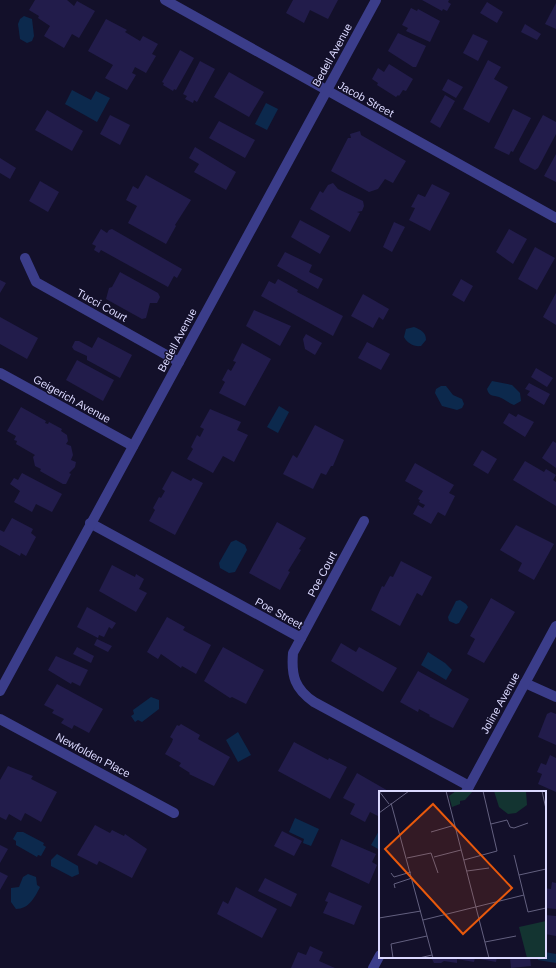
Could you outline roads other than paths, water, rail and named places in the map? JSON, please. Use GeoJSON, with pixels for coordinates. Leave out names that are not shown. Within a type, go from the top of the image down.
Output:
{"type":"FeatureCollection","features":[{"type":"Feature","properties":{"kind":"street","name":"Jacob Street"},"geometry":{"type":"LineString","coordinates":[[165,0],[556,218]]}},
{"type":"Feature","properties":{"kind":"street","name":"Bedell Avenue"},"geometry":{"type":"LineString","coordinates":[[0,691],[90,523],[376,0]]}},
{"type":"Feature","properties":{"kind":"street","name":"Tucci Court"},"geometry":{"type":"LineString","coordinates":[[25,258],[36,282],[179,362]]}},
{"type":"Feature","properties":{"kind":"street","name":"Geigerich Avenue"},"geometry":{"type":"LineString","coordinates":[[0,372],[133,446]]}},
{"type":"Feature","properties":{"kind":"street","name":"Poe Court"},"geometry":{"type":"LineString","coordinates":[[301,638],[364,521]]}},
{"type":"Feature","properties":{"kind":"street","name":"Poe Street"},"geometry":{"type":"LineString","coordinates":[[90,523],[301,638],[293,653],[292,668],[296,683],[304,696],[467,789]]}},
{"type":"Feature","properties":{"kind":"street","name":"Joline Avenue"},"geometry":{"type":"LineString","coordinates":[[467,789],[525,683],[553,636],[556,626]]}},
{"type":"Feature","properties":{"kind":"street"},"geometry":{"type":"LineString","coordinates":[[525,683],[556,697]]}},
{"type":"Feature","properties":{"kind":"street","name":"Newfolden Place"},"geometry":{"type":"LineString","coordinates":[[0,719],[174,813]]}},
{"type":"Feature","properties":{"kind":"street"},"geometry":{"type":"LineString","coordinates":[[373,968],[379,957]]}},
{"type":"Feature","properties":{"kind":"water"},"geometry":{"type":"Polygon","coordinates":[[[24,16],[32,19],[34,36],[32,41],[27,43],[20,39],[18,24],[20,19],[24,16]]]}},
{"type":"Feature","properties":{"kind":"water"},"geometry":{"type":"Polygon","coordinates":[[[72,90],[91,100],[96,91],[110,98],[97,122],[65,104],[72,90]]]}},
{"type":"Feature","properties":{"kind":"water"},"geometry":{"type":"Polygon","coordinates":[[[266,103],[278,109],[267,130],[255,124],[266,103]]]}},
{"type":"Feature","properties":{"kind":"water"},"geometry":{"type":"Polygon","coordinates":[[[414,327],[421,330],[425,335],[426,340],[421,346],[411,344],[404,337],[406,329],[414,327]]]}},
{"type":"Feature","properties":{"kind":"water"},"geometry":{"type":"Polygon","coordinates":[[[492,381],[512,385],[520,393],[521,401],[514,405],[499,397],[490,395],[487,389],[492,381]]]}},
{"type":"Feature","properties":{"kind":"water"},"geometry":{"type":"Polygon","coordinates":[[[441,386],[446,386],[453,395],[462,399],[464,404],[462,408],[457,410],[442,406],[435,393],[436,389],[441,386]]]}},
{"type":"Feature","properties":{"kind":"water"},"geometry":{"type":"Polygon","coordinates":[[[279,406],[289,412],[278,433],[267,427],[279,406]]]}},
{"type":"Feature","properties":{"kind":"water"},"geometry":{"type":"Polygon","coordinates":[[[236,540],[245,545],[247,550],[235,572],[229,573],[220,568],[219,563],[231,542],[236,540]]]}},
{"type":"Feature","properties":{"kind":"water"},"geometry":{"type":"Polygon","coordinates":[[[460,600],[468,607],[459,623],[456,624],[449,621],[448,617],[456,601],[460,600]]]}},
{"type":"Feature","properties":{"kind":"water"},"geometry":{"type":"Polygon","coordinates":[[[428,652],[445,663],[452,670],[446,680],[421,665],[428,652]]]}},
{"type":"Feature","properties":{"kind":"water"},"geometry":{"type":"Polygon","coordinates":[[[151,697],[159,700],[159,709],[142,722],[138,720],[135,722],[131,716],[134,714],[133,710],[151,697]]]}},
{"type":"Feature","properties":{"kind":"water"},"geometry":{"type":"Polygon","coordinates":[[[238,732],[251,755],[238,762],[226,740],[238,732]]]}},
{"type":"Feature","properties":{"kind":"water"},"geometry":{"type":"Polygon","coordinates":[[[295,818],[319,829],[311,846],[303,843],[304,839],[289,832],[295,818]]]}},
{"type":"Feature","properties":{"kind":"water"},"geometry":{"type":"Polygon","coordinates":[[[379,831],[379,849],[371,845],[379,831]]]}},
{"type":"Feature","properties":{"kind":"water"},"geometry":{"type":"Polygon","coordinates":[[[17,832],[23,832],[44,843],[43,845],[46,847],[41,856],[38,855],[37,857],[16,845],[16,841],[13,839],[17,832]]]}},
{"type":"Feature","properties":{"kind":"water"},"geometry":{"type":"Polygon","coordinates":[[[57,854],[78,866],[79,874],[72,877],[51,866],[51,860],[57,854]]]}},
{"type":"Feature","properties":{"kind":"water"},"geometry":{"type":"Polygon","coordinates":[[[28,874],[36,877],[37,885],[40,887],[28,905],[16,909],[11,902],[11,888],[19,887],[23,877],[28,874]]]}},
{"type":"Feature","properties":{"kind":"water"},"geometry":{"type":"Polygon","coordinates":[[[546,952],[556,954],[556,963],[538,960],[538,958],[546,958],[546,952]]]}}]}
